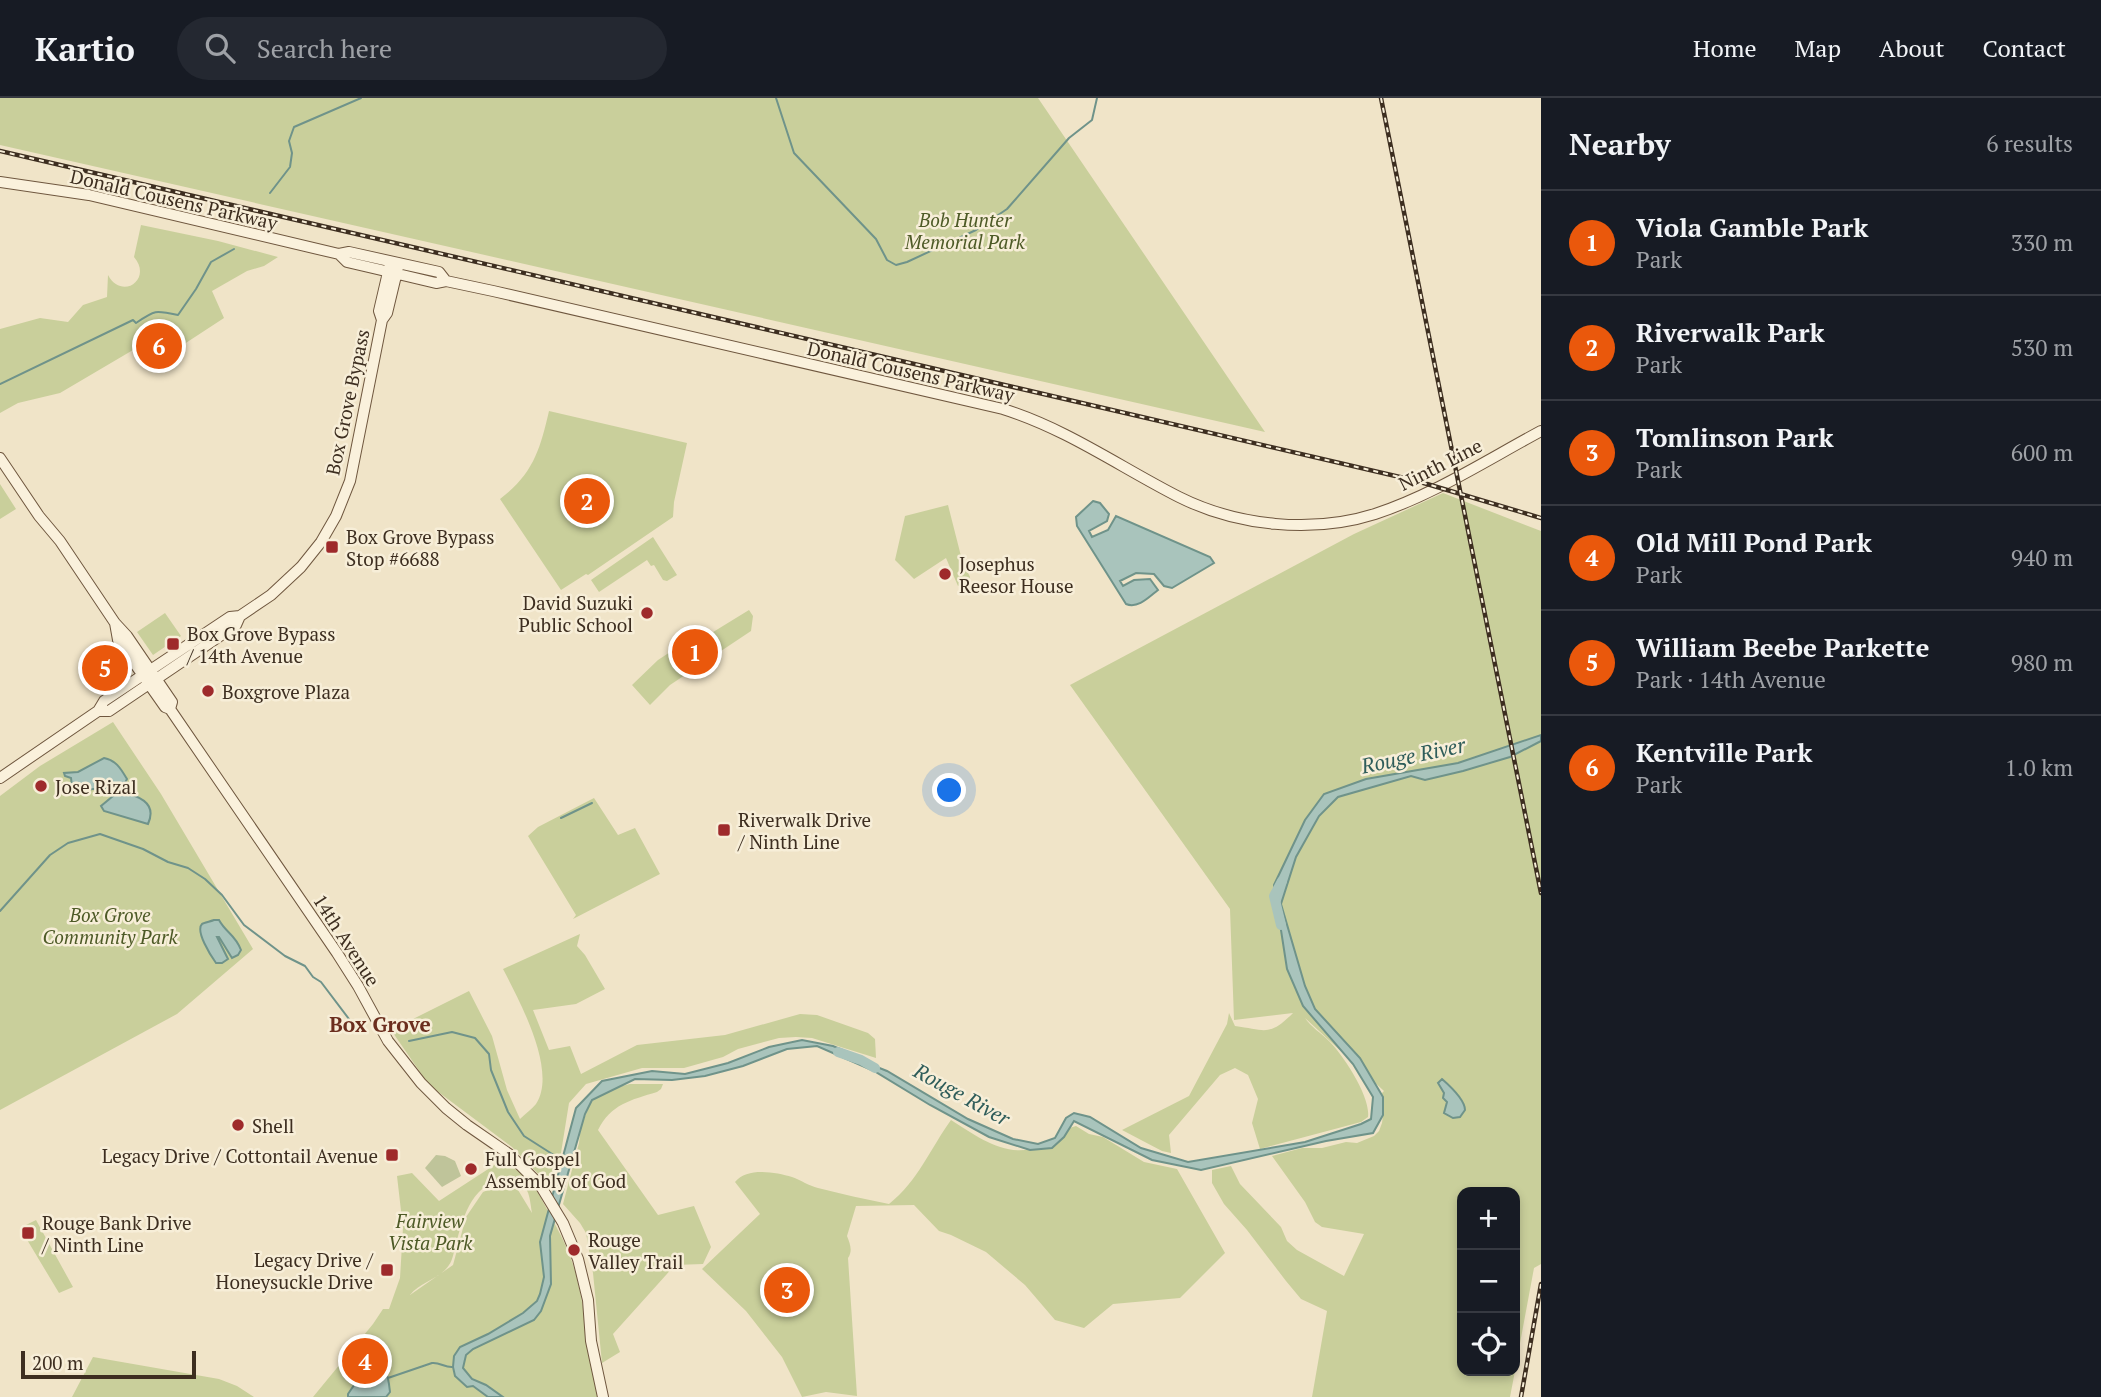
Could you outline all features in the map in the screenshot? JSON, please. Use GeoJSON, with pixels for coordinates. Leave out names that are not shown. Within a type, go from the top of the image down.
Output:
{"type":"FeatureCollection","features":[{"type":"Feature","properties":{"kind":"main road","name":"Donald Cousens Parkway"},"geometry":{"type":"LineString","coordinates":[[0,182],[89,195],[339,254],[349,252],[393,267],[439,272],[446,281],[1003,409],[1058,430],[1180,497],[1204,509],[1227,516],[1282,524],[1352,519]]}},
{"type":"Feature","properties":{"kind":"main road","name":"Box Grove Bypass"},"geometry":{"type":"LineString","coordinates":[[0,778],[98,711],[104,701],[146,672],[230,617],[240,616],[271,595],[301,567],[321,542],[350,481],[382,320],[379,311],[393,267]]}},
{"type":"Feature","properties":{"kind":"main road","name":"Ninth Line"},"geometry":{"type":"LineString","coordinates":[[1352,519],[1377,513],[1420,495],[1541,431]]}},
{"type":"Feature","properties":{"kind":"main road","name":"14th Avenue"},"geometry":{"type":"LineString","coordinates":[[0,458],[115,623],[118,640],[153,682],[165,707],[170,709],[337,953],[387,1041],[421,1083],[446,1108],[509,1154],[540,1185],[563,1223],[583,1275],[591,1341],[603,1397]]}},
{"type":"Feature","properties":{"kind":"main road","name":"Box Grove Bypass"},"geometry":{"type":"LineString","coordinates":[[98,711],[109,711],[153,682],[236,625],[240,616]]}},
{"type":"Feature","properties":{"kind":"green space","name":"Bob Hunter Memorial Park"},"geometry":{"type":"Polygon","coordinates":[[[0,98],[1038,98],[1265,432],[0,145],[0,98]]]}},
{"type":"Feature","properties":{"kind":"green space"},"geometry":{"type":"Polygon","coordinates":[[[141,225],[278,257],[212,291],[224,318],[146,369],[133,350],[60,393],[18,403],[0,413],[0,329],[40,318],[68,322],[83,305],[107,297],[108,275],[114,283],[121,286],[133,284],[140,273],[134,257],[141,225]]]}},
{"type":"Feature","properties":{"kind":"green space"},"geometry":{"type":"Polygon","coordinates":[[[549,411],[687,443],[673,517],[588,575],[561,590],[500,499],[520,480],[534,460],[549,411]]]}},
{"type":"Feature","properties":{"kind":"green space"},"geometry":{"type":"Polygon","coordinates":[[[0,484],[16,509],[0,519],[0,484]]]}},
{"type":"Feature","properties":{"kind":"green space"},"geometry":{"type":"Polygon","coordinates":[[[1443,493],[1541,531],[1541,1264],[1534,1268],[1520,1343],[1520,1187],[1457,1187],[1457,1376],[1514,1376],[1510,1397],[1312,1397],[1327,1311],[1301,1299],[1224,1204],[1212,1183],[1212,1170],[1231,1166],[1240,1184],[1281,1227],[1287,1241],[1297,1250],[1344,1276],[1364,1234],[1322,1227],[1315,1222],[1305,1202],[1272,1156],[1302,1148],[1357,1143],[1374,1136],[1379,1131],[1383,1115],[1377,1098],[1384,1091],[1305,1018],[1335,1047],[1361,1088],[1368,1117],[1361,1122],[1260,1149],[1252,1123],[1258,1099],[1248,1075],[1235,1068],[1220,1075],[1169,1135],[1171,1153],[1122,1130],[1189,1096],[1227,1024],[1229,1013],[1235,1026],[1267,1030],[1278,1026],[1293,1013],[1234,1020],[1230,909],[1070,685],[1354,534],[1443,493]]]}},
{"type":"Feature","properties":{"kind":"green space"},"geometry":{"type":"Polygon","coordinates":[[[948,505],[962,560],[970,577],[958,586],[946,558],[914,579],[895,560],[905,516],[948,505]]]}},
{"type":"Feature","properties":{"kind":"green space"},"geometry":{"type":"Polygon","coordinates":[[[653,537],[677,575],[667,581],[663,580],[654,565],[651,566],[647,560],[599,592],[591,580],[653,537]]]}},
{"type":"Feature","properties":{"kind":"green space"},"geometry":{"type":"Polygon","coordinates":[[[749,610],[753,616],[751,631],[670,685],[650,705],[632,685],[658,660],[693,637],[700,629],[705,637],[749,610]]]}},
{"type":"Feature","properties":{"kind":"green space"},"geometry":{"type":"Polygon","coordinates":[[[165,613],[181,636],[153,655],[137,632],[165,613]]]}},
{"type":"Feature","properties":{"kind":"green space"},"geometry":{"type":"Polygon","coordinates":[[[106,642],[127,674],[103,690],[82,658],[106,642]]]}},
{"type":"Feature","properties":{"kind":"green space","name":"Box Grove Community Park"},"geometry":{"type":"Polygon","coordinates":[[[113,722],[161,794],[253,949],[177,1014],[0,1110],[0,796],[40,766],[113,722]]]}},
{"type":"Feature","properties":{"kind":"green space"},"geometry":{"type":"Polygon","coordinates":[[[594,798],[618,835],[635,828],[660,874],[573,919],[576,915],[528,836],[538,827],[594,798]]]}},
{"type":"Feature","properties":{"kind":"green space"},"geometry":{"type":"Polygon","coordinates":[[[580,934],[577,946],[605,989],[576,1004],[533,1010],[549,1050],[570,1046],[581,1074],[637,1045],[725,1035],[800,1014],[817,1015],[868,1033],[875,1039],[876,1058],[812,1038],[779,1038],[684,1068],[642,1068],[586,1084],[569,1103],[560,1159],[550,1186],[512,1147],[429,1085],[391,1030],[469,991],[492,1036],[507,1090],[520,1119],[536,1104],[542,1090],[542,1073],[534,1036],[503,969],[580,934]]]}},
{"type":"Feature","properties":{"kind":"green space"},"geometry":{"type":"Polygon","coordinates":[[[630,1084],[663,1084],[657,1092],[616,1109],[598,1130],[658,1215],[694,1206],[711,1247],[703,1264],[675,1265],[613,1334],[620,1352],[602,1363],[586,1233],[563,1204],[581,1126],[592,1100],[610,1089],[630,1084]]]}},
{"type":"Feature","properties":{"kind":"green space"},"geometry":{"type":"Polygon","coordinates":[[[951,1120],[994,1145],[1018,1150],[1042,1145],[1076,1126],[1089,1134],[1103,1137],[1144,1162],[1177,1169],[1225,1253],[1180,1298],[1113,1304],[1084,1328],[1055,1320],[1025,1285],[986,1252],[939,1231],[914,1205],[856,1206],[847,1236],[851,1250],[848,1258],[857,1396],[826,1392],[802,1397],[782,1357],[746,1311],[702,1269],[760,1214],[735,1182],[747,1174],[778,1174],[818,1188],[889,1204],[916,1175],[951,1120]]]}},
{"type":"Feature","properties":{"kind":"green space"},"geometry":{"type":"Polygon","coordinates":[[[436,1155],[455,1161],[461,1176],[442,1187],[425,1168],[436,1155]]]}},
{"type":"Feature","properties":{"kind":"green space","name":"Fairview Vista Park"},"geometry":{"type":"Polygon","coordinates":[[[499,1162],[518,1171],[530,1182],[562,1238],[575,1270],[598,1397],[313,1397],[383,1309],[389,1309],[400,1278],[403,1228],[397,1176],[412,1173],[439,1201],[499,1162]],[[510,1177],[497,1180],[479,1192],[467,1210],[452,1260],[441,1273],[453,1265],[466,1217],[483,1192],[503,1184],[518,1190],[532,1213],[525,1187],[510,1177]]]}},
{"type":"Feature","properties":{"kind":"green space"},"geometry":{"type":"Polygon","coordinates":[[[36,1220],[73,1287],[59,1293],[20,1228],[36,1220]]]}},
{"type":"Feature","properties":{"kind":"green space"},"geometry":{"type":"Polygon","coordinates":[[[93,1357],[219,1379],[254,1397],[72,1397],[93,1357]]]}},
{"type":"Feature","properties":{"kind":"water"},"geometry":{"type":"Polygon","coordinates":[[[1093,501],[1100,503],[1109,514],[1107,521],[1089,531],[1092,537],[1108,530],[1116,516],[1210,557],[1214,563],[1172,588],[1164,586],[1154,574],[1136,573],[1120,581],[1123,586],[1134,580],[1150,579],[1158,590],[1139,604],[1126,604],[1077,526],[1076,517],[1093,501]]]}},
{"type":"Feature","properties":{"kind":"water"},"geometry":{"type":"Polygon","coordinates":[[[1541,735],[1541,741],[1510,757],[1425,780],[1411,776],[1338,797],[1319,816],[1296,857],[1281,904],[1305,986],[1315,1009],[1360,1058],[1383,1097],[1383,1115],[1373,1133],[1201,1170],[1152,1160],[1074,1121],[1064,1137],[1052,1148],[1030,1150],[989,1137],[874,1071],[817,1046],[787,1049],[743,1066],[705,1076],[672,1080],[635,1079],[592,1100],[585,1114],[550,1236],[551,1284],[541,1311],[534,1320],[473,1349],[466,1355],[463,1368],[472,1379],[503,1397],[488,1397],[473,1386],[467,1387],[455,1376],[454,1356],[460,1347],[488,1334],[523,1313],[537,1301],[544,1277],[540,1242],[576,1108],[602,1081],[652,1071],[685,1074],[728,1063],[769,1047],[802,1040],[843,1050],[849,1056],[887,1071],[968,1119],[1013,1139],[1038,1144],[1055,1138],[1066,1118],[1074,1113],[1090,1117],[1141,1148],[1188,1162],[1305,1142],[1371,1119],[1373,1097],[1353,1064],[1303,1006],[1287,969],[1274,885],[1305,820],[1324,794],[1366,779],[1458,763],[1541,735]]]}},
{"type":"Feature","properties":{"kind":"water"},"geometry":{"type":"Polygon","coordinates":[[[104,758],[115,763],[127,779],[125,783],[116,786],[119,792],[133,795],[148,805],[148,824],[104,811],[101,806],[113,796],[108,788],[80,790],[72,786],[71,778],[65,776],[64,773],[78,772],[104,758]]]}},
{"type":"Feature","properties":{"kind":"water"},"geometry":{"type":"Polygon","coordinates":[[[219,920],[241,950],[232,958],[217,937],[228,959],[222,963],[216,963],[204,944],[200,927],[219,920]]]}},
{"type":"Feature","properties":{"kind":"water"},"geometry":{"type":"Polygon","coordinates":[[[1442,1079],[1463,1102],[1465,1110],[1460,1117],[1453,1118],[1444,1113],[1447,1102],[1438,1083],[1442,1079]]]}},
{"type":"Feature","properties":{"kind":"water"},"geometry":{"type":"Polygon","coordinates":[[[372,1363],[386,1373],[390,1392],[386,1397],[348,1397],[363,1372],[372,1363]]]}},
{"type":"Feature","properties":{"kind":"waterway"},"geometry":{"type":"LineString","coordinates":[[270,193],[290,167],[292,153],[289,141],[294,127],[361,98]]}},
{"type":"Feature","properties":{"kind":"waterway"},"geometry":{"type":"LineString","coordinates":[[776,98],[794,153],[876,239],[887,260],[896,265],[976,230],[1007,209],[1069,138],[1092,120],[1097,98]]}},
{"type":"Feature","properties":{"kind":"waterway"},"geometry":{"type":"LineString","coordinates":[[0,384],[133,320],[136,323],[155,312],[178,315],[211,262],[234,249]]}},
{"type":"Feature","properties":{"kind":"waterway"},"geometry":{"type":"LineString","coordinates":[[561,818],[592,803]]}},
{"type":"Feature","properties":{"kind":"waterway"},"geometry":{"type":"LineString","coordinates":[[0,911],[50,855],[68,843],[100,834],[188,868],[205,879],[222,895],[244,925],[285,956],[305,966],[313,977],[321,982],[352,1023]]}},
{"type":"Feature","properties":{"kind":"waterway","name":"Rouge River"},"geometry":{"type":"LineString","coordinates":[[1281,925],[1274,896],[1282,881]]}},
{"type":"Feature","properties":{"kind":"waterway"},"geometry":{"type":"LineString","coordinates":[[409,1041],[452,1032],[475,1038],[489,1054],[491,1070],[508,1112],[524,1136],[560,1159]]}},
{"type":"Feature","properties":{"kind":"waterway","name":"Rouge River"},"geometry":{"type":"LineString","coordinates":[[838,1052],[875,1068]]}},
{"type":"Feature","properties":{"kind":"waterway"},"geometry":{"type":"LineString","coordinates":[[388,1378],[432,1363],[453,1367]]}},
{"type":"Feature","properties":{"kind":"railway"},"geometry":{"type":"LineString","coordinates":[[1381,98],[1541,893]]}},
{"type":"Feature","properties":{"kind":"railway"},"geometry":{"type":"LineString","coordinates":[[0,151],[1417,481],[1541,518]]}},
{"type":"Feature","properties":{"kind":"railway"},"geometry":{"type":"LineString","coordinates":[[1521,1397],[1541,1284]]}},
{"type":"Feature","properties":{"kind":"place","name":"Kentville Park"},"geometry":{"type":"Point","coordinates":[159,346]}},
{"type":"Feature","properties":{"kind":"place","name":"Riverwalk Park"},"geometry":{"type":"Point","coordinates":[587,501]}},
{"type":"Feature","properties":{"kind":"place","name":"Box Grove Bypass Stop #6688"},"geometry":{"type":"Point","coordinates":[332,547]}},
{"type":"Feature","properties":{"kind":"place","name":"Josephus Reesor House"},"geometry":{"type":"Point","coordinates":[945,574]}},
{"type":"Feature","properties":{"kind":"place","name":"David Suzuki Public School"},"geometry":{"type":"Point","coordinates":[647,613]}},
{"type":"Feature","properties":{"kind":"place","name":"Box Grove Bypass / 14th Avenue"},"geometry":{"type":"Point","coordinates":[173,644]}},
{"type":"Feature","properties":{"kind":"place","name":"Viola Gamble Park"},"geometry":{"type":"Point","coordinates":[695,652]}},
{"type":"Feature","properties":{"kind":"place","name":"William Beebe Parkette"},"geometry":{"type":"Point","coordinates":[105,668]}},
{"type":"Feature","properties":{"kind":"place","name":"Boxgrove Plaza"},"geometry":{"type":"Point","coordinates":[208,691]}},
{"type":"Feature","properties":{"kind":"place","name":"Jose Rizal"},"geometry":{"type":"Point","coordinates":[41,786]}},
{"type":"Feature","properties":{"kind":"place","name":"Riverwalk Drive / Ninth Line"},"geometry":{"type":"Point","coordinates":[724,830]}},
{"type":"Feature","properties":{"kind":"place","name":"Shell"},"geometry":{"type":"Point","coordinates":[238,1125]}},
{"type":"Feature","properties":{"kind":"place","name":"Legacy Drive / Cottontail Avenue"},"geometry":{"type":"Point","coordinates":[392,1155]}},
{"type":"Feature","properties":{"kind":"place","name":"Full Gospel Assembly of God"},"geometry":{"type":"Point","coordinates":[471,1169]}},
{"type":"Feature","properties":{"kind":"place","name":"Rouge Bank Drive / Ninth Line"},"geometry":{"type":"Point","coordinates":[28,1233]}},
{"type":"Feature","properties":{"kind":"place","name":"Rouge Valley Trail"},"geometry":{"type":"Point","coordinates":[574,1250]}},
{"type":"Feature","properties":{"kind":"place","name":"Legacy Drive / Honeysuckle Drive"},"geometry":{"type":"Point","coordinates":[387,1270]}},
{"type":"Feature","properties":{"kind":"place","name":"Tomlinson Park"},"geometry":{"type":"Point","coordinates":[787,1290]}},
{"type":"Feature","properties":{"kind":"place","name":"Old Mill Pond Park"},"geometry":{"type":"Point","coordinates":[365,1361]}},
{"type":"Feature","properties":{"kind":"district","name":"Box Grove"},"geometry":{"type":"Point","coordinates":[380,1024]}}]}
